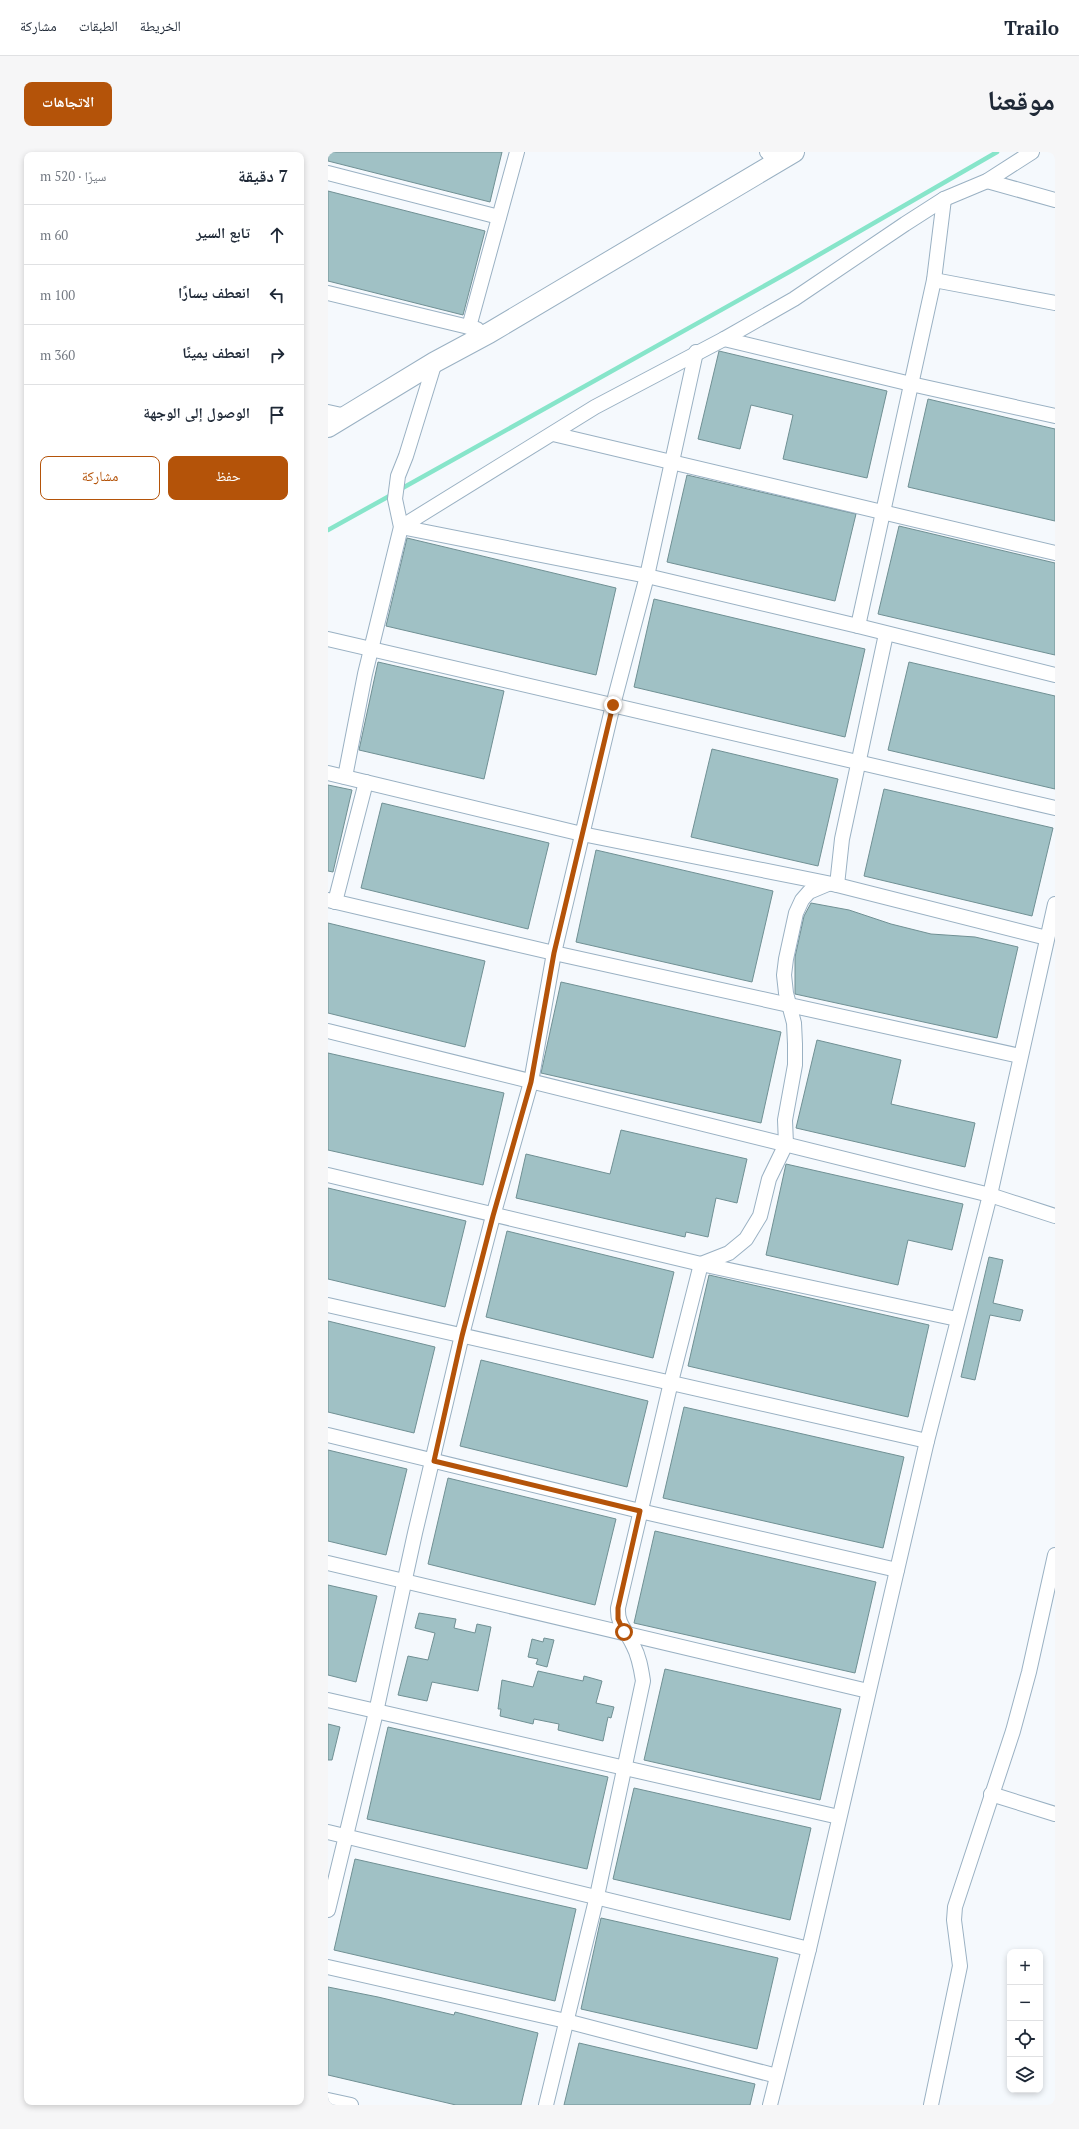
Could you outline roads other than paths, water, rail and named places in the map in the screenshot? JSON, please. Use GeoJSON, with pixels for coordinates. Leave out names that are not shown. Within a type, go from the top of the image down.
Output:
{"type":"FeatureCollection","features":[{"type":"Feature","properties":{"kind":"street"},"geometry":{"type":"LineString","coordinates":[[469,327],[517,152]]}},
{"type":"Feature","properties":{"kind":"street"},"geometry":{"type":"LineString","coordinates":[[767,152],[790,154]]}},
{"type":"Feature","properties":{"kind":"street"},"geometry":{"type":"LineString","coordinates":[[401,527],[595,407],[696,352],[724,339],[794,299],[904,224],[944,200],[987,181],[1032,152]]}},
{"type":"Feature","properties":{"kind":"street"},"geometry":{"type":"LineString","coordinates":[[328,427],[337,414],[489,332],[790,154]]}},
{"type":"Feature","properties":{"kind":"street"},"geometry":{"type":"LineString","coordinates":[[328,173],[499,217]]}},
{"type":"Feature","properties":{"kind":"street"},"geometry":{"type":"LineString","coordinates":[[987,181],[1055,200]]}},
{"type":"Feature","properties":{"kind":"street"},"geometry":{"type":"LineString","coordinates":[[858,626],[934,280],[944,200]]}},
{"type":"Feature","properties":{"kind":"street"},"geometry":{"type":"LineString","coordinates":[[934,280],[1055,303]]}},
{"type":"Feature","properties":{"kind":"street"},"geometry":{"type":"LineString","coordinates":[[328,293],[489,332]]}},
{"type":"Feature","properties":{"kind":"street"},"geometry":{"type":"LineString","coordinates":[[724,339],[911,384],[1055,416]]}},
{"type":"Feature","properties":{"kind":"street"},"geometry":{"type":"LineString","coordinates":[[328,1910],[376,1712],[462,1336],[493,1216],[531,1082],[554,953],[613,705],[647,576],[696,352]]}},
{"type":"Feature","properties":{"kind":"street"},"geometry":{"type":"LineString","coordinates":[[345,777],[371,649],[401,527],[395,499],[398,476],[406,456],[435,362]]}},
{"type":"Feature","properties":{"kind":"street"},"geometry":{"type":"LineString","coordinates":[[553,434],[1055,553]]}},
{"type":"Feature","properties":{"kind":"street"},"geometry":{"type":"LineString","coordinates":[[401,527],[647,576],[1055,675]]}},
{"type":"Feature","properties":{"kind":"street"},"geometry":{"type":"LineString","coordinates":[[832,884],[860,762],[886,634]]}},
{"type":"Feature","properties":{"kind":"street"},"geometry":{"type":"LineString","coordinates":[[328,639],[1055,808]]}},
{"type":"Feature","properties":{"kind":"street"},"geometry":{"type":"LineString","coordinates":[[328,773],[582,834],[832,884],[1047,938]]}},
{"type":"Feature","properties":{"kind":"street"},"geometry":{"type":"LineString","coordinates":[[366,782],[332,901],[554,953],[1020,1056]]}},
{"type":"Feature","properties":{"kind":"street"},"geometry":{"type":"LineString","coordinates":[[701,1264],[729,1253],[746,1239],[760,1216],[769,1179],[786,1144],[785,1120],[795,1065],[794,1023],[786,993],[784,975],[796,913],[802,900],[809,892],[832,884]]}},
{"type":"Feature","properties":{"kind":"street"},"geometry":{"type":"LineString","coordinates":[[770,2105],[809,1949],[926,1441],[990,1195],[1055,904]]}},
{"type":"Feature","properties":{"kind":"street"},"geometry":{"type":"LineString","coordinates":[[328,1031],[990,1195],[1055,1216]]}},
{"type":"Feature","properties":{"kind":"street"},"geometry":{"type":"LineString","coordinates":[[328,1176],[701,1264],[957,1319]]}},
{"type":"Feature","properties":{"kind":"street"},"geometry":{"type":"LineString","coordinates":[[546,2105],[597,1896],[643,1681],[640,1662],[633,1643],[624,1632],[618,1619],[618,1608],[671,1382],[701,1264]]}},
{"type":"Feature","properties":{"kind":"street"},"geometry":{"type":"LineString","coordinates":[[328,1305],[926,1441]]}},
{"type":"Feature","properties":{"kind":"street"},"geometry":{"type":"LineString","coordinates":[[328,1435],[640,1511],[897,1570]]}},
{"type":"Feature","properties":{"kind":"street"},"geometry":{"type":"LineString","coordinates":[[931,2105],[960,1966],[954,1920],[955,1907],[1013,1731],[1029,1672],[1055,1555]]}},
{"type":"Feature","properties":{"kind":"street"},"geometry":{"type":"LineString","coordinates":[[328,1563],[405,1580],[868,1691]]}},
{"type":"Feature","properties":{"kind":"street"},"geometry":{"type":"LineString","coordinates":[[328,1700],[624,1769],[839,1816]]}},
{"type":"Feature","properties":{"kind":"street"},"geometry":{"type":"LineString","coordinates":[[991,1794],[1055,1814]]}},
{"type":"Feature","properties":{"kind":"street"},"geometry":{"type":"LineString","coordinates":[[328,1832],[597,1896],[809,1949]]}},
{"type":"Feature","properties":{"kind":"street"},"geometry":{"type":"LineString","coordinates":[[328,1967],[566,2022],[777,2076]]}},
{"type":"Feature","properties":{"kind":"street"},"geometry":{"type":"LineString","coordinates":[[328,2100],[351,2105]]}},
{"type":"Feature","properties":{"kind":"waterway"},"geometry":{"type":"LineString","coordinates":[[399,490],[789,272],[997,152]]}},
{"type":"Feature","properties":{"kind":"waterway"},"geometry":{"type":"LineString","coordinates":[[328,530],[393,494]]}}]}
